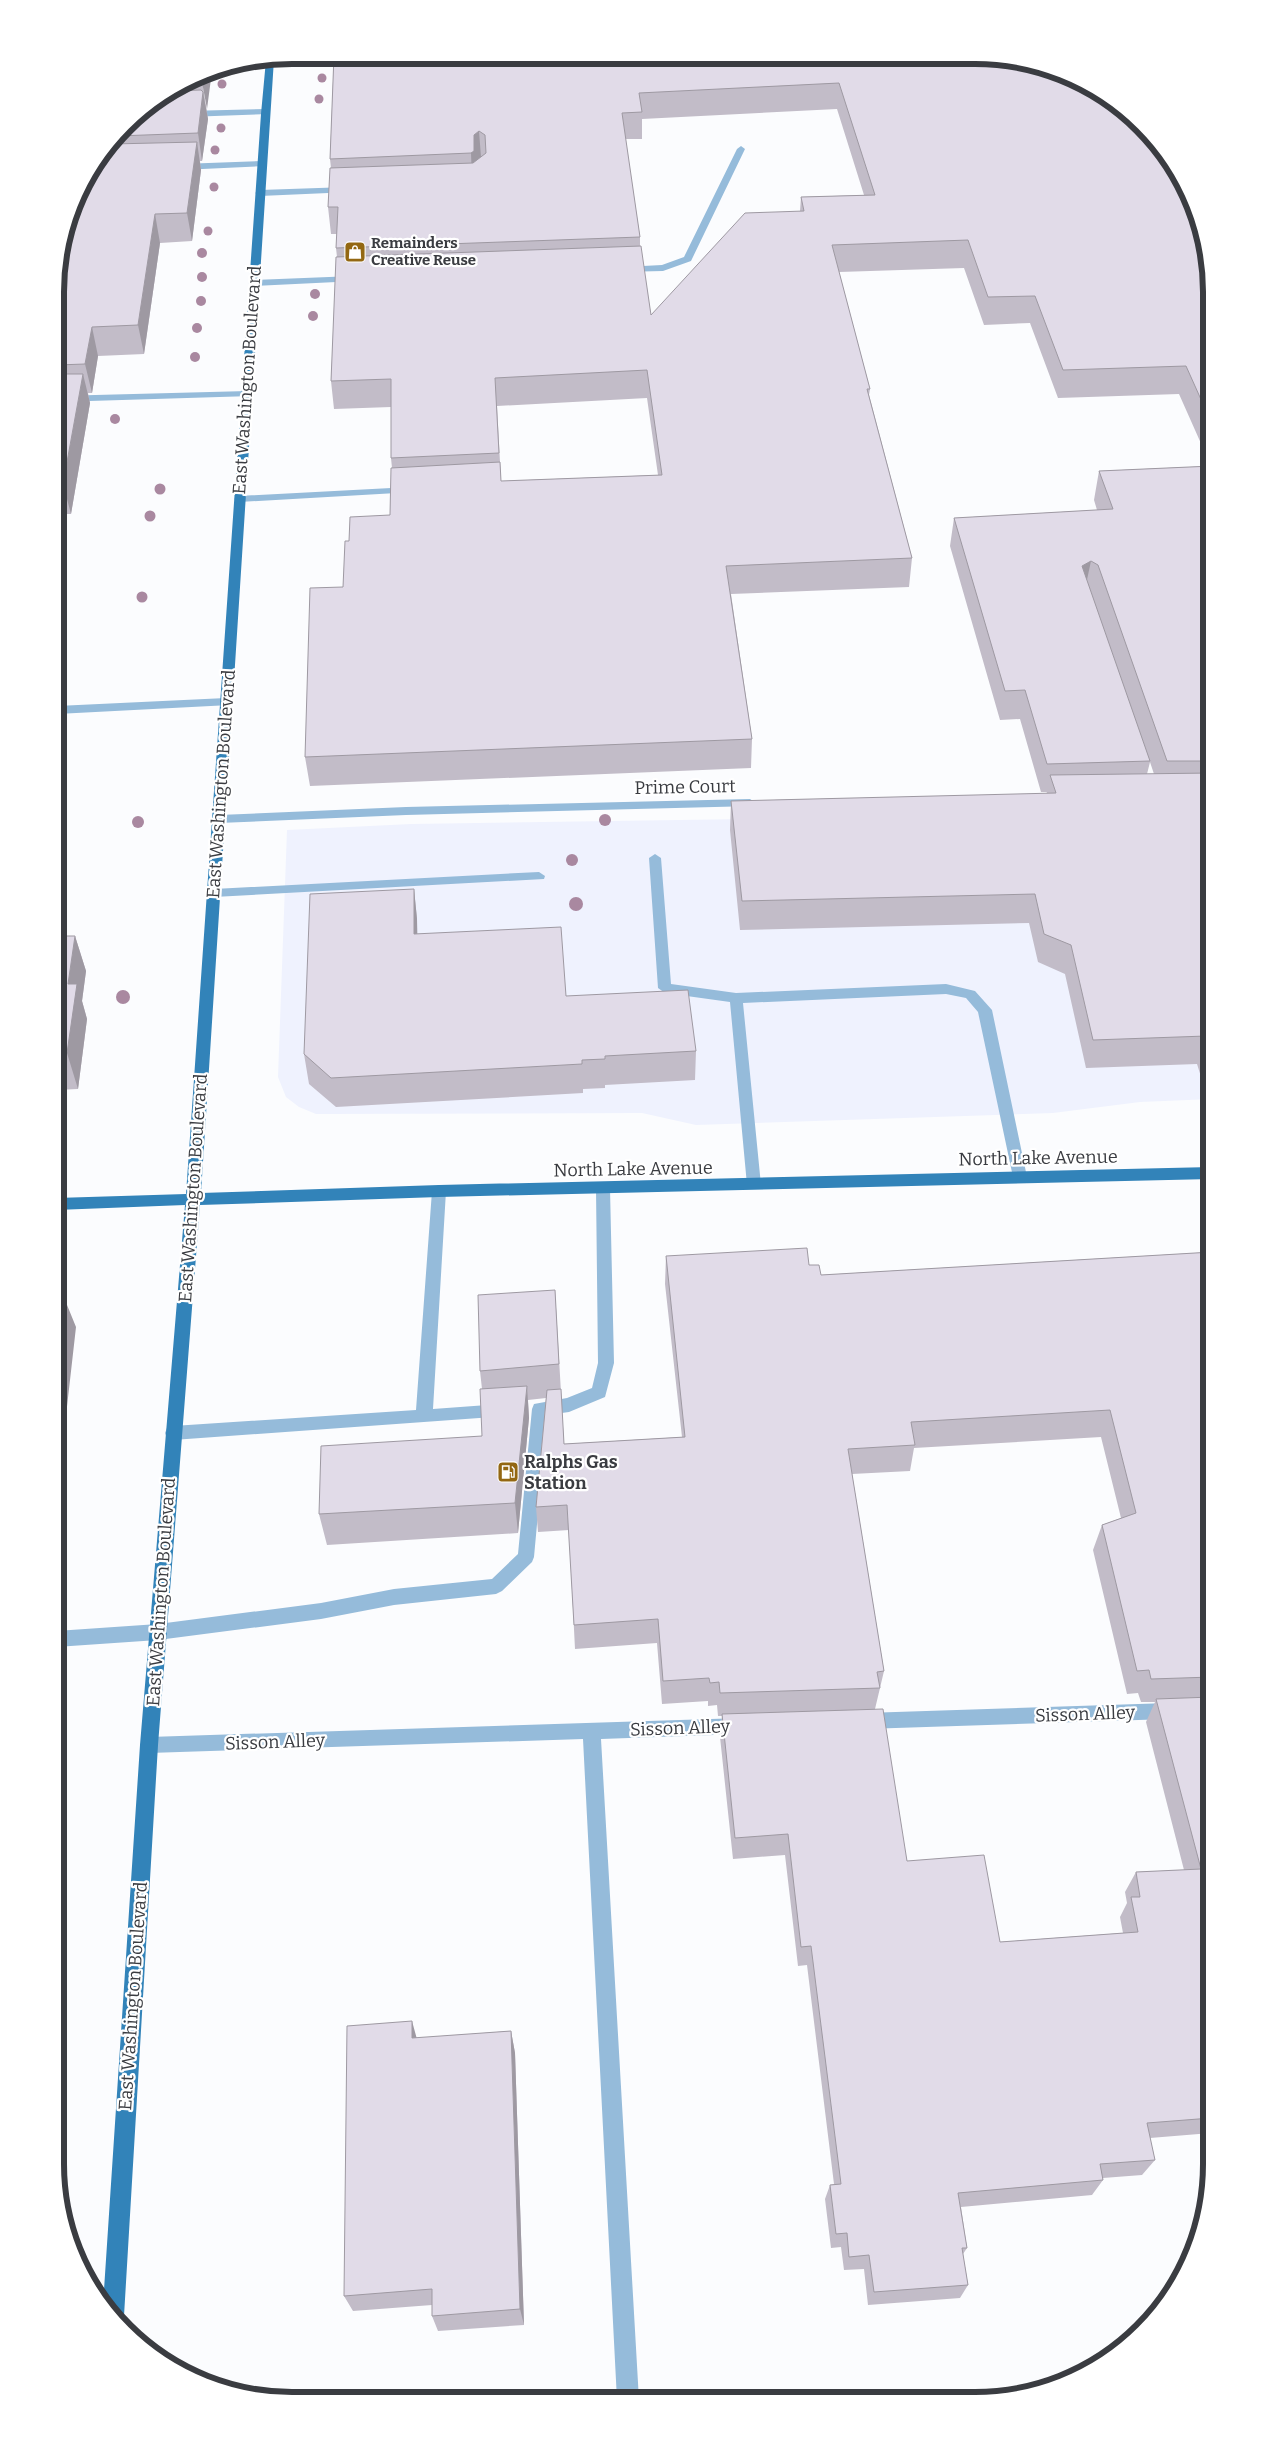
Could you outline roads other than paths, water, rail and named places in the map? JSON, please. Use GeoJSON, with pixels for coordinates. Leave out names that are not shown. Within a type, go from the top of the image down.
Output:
{"type":"FeatureCollection","features":[{"type":"Feature","properties":{"kind":"main road","name":"East Washington Boulevard"},"geometry":{"type":"LineString","coordinates":[[114,2306],[149,1745],[193,1199],[239,498],[248,394],[253,283],[270,65]]}},
{"type":"Feature","properties":{"kind":"main road","name":"North Lake Avenue"},"geometry":{"type":"LineString","coordinates":[[64,1204],[439,1191],[603,1189],[1203,1173]]}},
{"type":"Feature","properties":{"kind":"street"},"geometry":{"type":"LineString","coordinates":[[173,115],[266,112]]}},
{"type":"Feature","properties":{"kind":"street"},"geometry":{"type":"LineString","coordinates":[[614,270],[663,268],[688,259],[741,149]]}},
{"type":"Feature","properties":{"kind":"street"},"geometry":{"type":"LineString","coordinates":[[175,168],[262,164]]}},
{"type":"Feature","properties":{"kind":"street"},"geometry":{"type":"LineString","coordinates":[[260,193],[358,190]]}},
{"type":"Feature","properties":{"kind":"street"},"geometry":{"type":"LineString","coordinates":[[253,283],[365,279]]}},
{"type":"Feature","properties":{"kind":"street"},"geometry":{"type":"LineString","coordinates":[[64,399],[248,394]]}},
{"type":"Feature","properties":{"kind":"street"},"geometry":{"type":"LineString","coordinates":[[239,498],[426,490]]}},
{"type":"Feature","properties":{"kind":"street"},"geometry":{"type":"LineString","coordinates":[[64,710],[226,702]]}},
{"type":"Feature","properties":{"kind":"street","name":"Prime Court"},"geometry":{"type":"LineString","coordinates":[[219,819],[406,811],[764,803]]}},
{"type":"Feature","properties":{"kind":"street"},"geometry":{"type":"LineString","coordinates":[[655,858],[665,988],[736,998],[946,989],[970,994],[985,1010],[1020,1177]]}},
{"type":"Feature","properties":{"kind":"street"},"geometry":{"type":"LineString","coordinates":[[214,893],[539,876]]}},
{"type":"Feature","properties":{"kind":"street"},"geometry":{"type":"LineString","coordinates":[[736,998],[754,1185]]}},
{"type":"Feature","properties":{"kind":"street"},"geometry":{"type":"LineString","coordinates":[[173,1433],[540,1409],[569,1405],[600,1392],[606,1363],[603,1189]]}},
{"type":"Feature","properties":{"kind":"street"},"geometry":{"type":"LineString","coordinates":[[424,1416],[439,1191]]}},
{"type":"Feature","properties":{"kind":"street"},"geometry":{"type":"LineString","coordinates":[[64,1638],[158,1632],[321,1611],[394,1597],[496,1586],[526,1557],[540,1409]]}},
{"type":"Feature","properties":{"kind":"street","name":"Sisson Alley"},"geometry":{"type":"LineString","coordinates":[[851,1722],[1185,1711]]}},
{"type":"Feature","properties":{"kind":"street","name":"Sisson Alley"},"geometry":{"type":"LineString","coordinates":[[149,1745],[762,1725]]}},
{"type":"Feature","properties":{"kind":"street"},"geometry":{"type":"LineString","coordinates":[[592,1731],[628,2392]]}},
{"type":"Feature","properties":{"kind":"place","name":"Remainders Creative Reuse"},"geometry":{"type":"Point","coordinates":[355,252]}},
{"type":"Feature","properties":{"kind":"place","name":"Ralphs Gas Station"},"geometry":{"type":"Point","coordinates":[508,1472]}}]}
